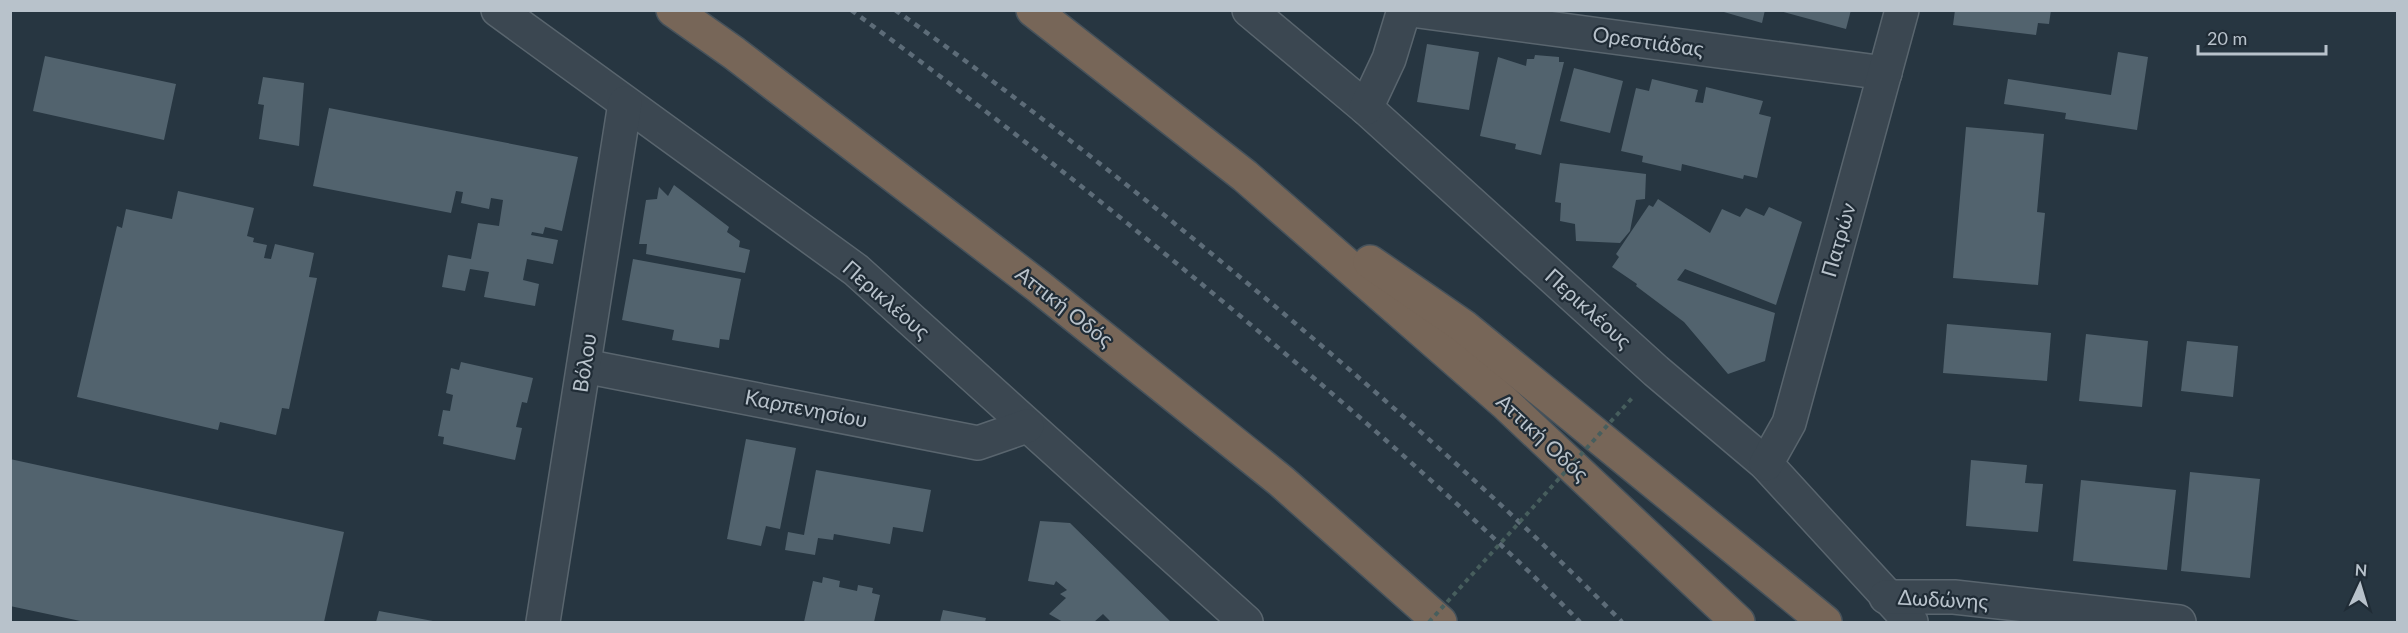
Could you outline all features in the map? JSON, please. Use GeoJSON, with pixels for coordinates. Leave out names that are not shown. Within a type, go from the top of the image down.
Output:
{"type":"FeatureCollection","features":[{"type":"Feature","properties":{"kind":"highway","name":"Αττική Οδός"},"geometry":{"type":"LineString","coordinates":[[673,10],[734,53],[1038,286],[1281,481],[1440,622]]}},
{"type":"Feature","properties":{"kind":"highway","name":"Αττική Οδός"},"geometry":{"type":"LineString","coordinates":[[1033,10],[1245,176],[1505,403],[1738,622]]}},
{"type":"Feature","properties":{"kind":"highway"},"geometry":{"type":"LineString","coordinates":[[1245,176],[1463,326],[1689,509],[1791,597],[1825,622]]}},
{"type":"Feature","properties":{"kind":"street","name":"Περικλέους"},"geometry":{"type":"LineString","coordinates":[[498,10],[856,270],[1246,622]]}},
{"type":"Feature","properties":{"kind":"street","name":"Περικλέους"},"geometry":{"type":"LineString","coordinates":[[1249,10],[1366,108],[1656,371],[1766,464],[1911,622]]}},
{"type":"Feature","properties":{"kind":"street"},"geometry":{"type":"LineString","coordinates":[[1366,108],[1389,59],[1404,10]]}},
{"type":"Feature","properties":{"kind":"street","name":"Ορεστιάδας"},"geometry":{"type":"LineString","coordinates":[[1411,10],[1885,73]]}},
{"type":"Feature","properties":{"kind":"street","name":"Πατρών"},"geometry":{"type":"LineString","coordinates":[[1766,464],[1789,423],[1902,10]]}},
{"type":"Feature","properties":{"kind":"street","name":"Βόλου"},"geometry":{"type":"LineString","coordinates":[[543,622],[625,103]]}},
{"type":"Feature","properties":{"kind":"street","name":"Καρπενησίου"},"geometry":{"type":"LineString","coordinates":[[584,366],[978,443],[1027,426]]}},
{"type":"Feature","properties":{"kind":"street","name":"Δωδώνης"},"geometry":{"type":"LineString","coordinates":[[1886,597],[1954,597],[2179,622]]}},
{"type":"Feature","properties":{"kind":"path"},"geometry":{"type":"LineString","coordinates":[[1429,622],[1634,396]]}},
{"type":"Feature","properties":{"kind":"building"},"geometry":{"type":"Polygon","coordinates":[[[1717,10],[1765,10],[1762,23],[1717,10]]]}},
{"type":"Feature","properties":{"kind":"building"},"geometry":{"type":"Polygon","coordinates":[[[1776,10],[1851,10],[1846,29],[1776,10]]]}},
{"type":"Feature","properties":{"kind":"building"},"geometry":{"type":"Polygon","coordinates":[[[1955,10],[2051,10],[2049,24],[2038,23],[2036,35],[1953,25],[1955,10]]]}},
{"type":"Feature","properties":{"kind":"building"},"geometry":{"type":"Polygon","coordinates":[[[1427,44],[1479,52],[1469,110],[1417,102],[1427,44]]]}},
{"type":"Feature","properties":{"kind":"building"},"geometry":{"type":"Polygon","coordinates":[[[2118,52],[2148,57],[2137,130],[2065,119],[2066,113],[2004,104],[2008,79],[2111,95],[2118,52]]]}},
{"type":"Feature","properties":{"kind":"building"},"geometry":{"type":"Polygon","coordinates":[[[1535,55],[1559,57],[1559,62],[1564,62],[1541,155],[1515,149],[1516,144],[1480,136],[1498,57],[1526,66],[1527,59],[1534,59],[1535,55]]]}},
{"type":"Feature","properties":{"kind":"building"},"geometry":{"type":"Polygon","coordinates":[[[45,56],[176,84],[164,140],[33,111],[45,56]]]}},
{"type":"Feature","properties":{"kind":"building"},"geometry":{"type":"Polygon","coordinates":[[[1574,68],[1623,81],[1610,133],[1560,121],[1574,68]]]}},
{"type":"Feature","properties":{"kind":"building"},"geometry":{"type":"Polygon","coordinates":[[[263,77],[304,83],[299,146],[259,139],[264,105],[258,104],[263,77]]]}},
{"type":"Feature","properties":{"kind":"building"},"geometry":{"type":"Polygon","coordinates":[[[1652,79],[1698,90],[1695,102],[1703,103],[1706,87],[1763,101],[1759,114],[1771,117],[1757,178],[1744,175],[1743,179],[1682,164],[1681,171],[1642,162],[1643,156],[1621,151],[1636,88],[1649,91],[1652,79]]]}},
{"type":"Feature","properties":{"kind":"building"},"geometry":{"type":"Polygon","coordinates":[[[329,108],[578,157],[562,231],[545,227],[543,234],[532,232],[531,235],[558,240],[553,264],[527,259],[523,280],[539,284],[535,306],[484,297],[489,272],[470,269],[465,291],[442,287],[448,255],[471,259],[478,223],[499,226],[503,200],[491,198],[489,209],[461,203],[463,192],[456,191],[451,213],[313,186],[329,108]]]}},
{"type":"Feature","properties":{"kind":"building"},"geometry":{"type":"Polygon","coordinates":[[[1966,127],[2044,134],[2037,212],[2045,213],[2038,285],[1953,278],[1966,127]]]}},
{"type":"Feature","properties":{"kind":"building"},"geometry":{"type":"Polygon","coordinates":[[[1560,163],[1646,174],[1645,199],[1636,200],[1630,231],[1620,243],[1576,241],[1575,224],[1560,221],[1561,203],[1555,202],[1560,163]]]}},
{"type":"Feature","properties":{"kind":"building"},"geometry":{"type":"Polygon","coordinates":[[[674,185],[729,227],[727,232],[740,241],[739,247],[750,250],[745,273],[646,254],[647,244],[639,244],[646,200],[657,199],[659,187],[668,196],[674,185]]]}},
{"type":"Feature","properties":{"kind":"building"},"geometry":{"type":"Polygon","coordinates":[[[178,191],[254,208],[247,236],[254,238],[253,242],[267,245],[264,258],[271,259],[275,244],[314,253],[309,277],[317,278],[289,409],[282,408],[276,435],[220,422],[218,430],[77,397],[117,226],[122,228],[126,209],[172,219],[178,191]]]}},
{"type":"Feature","properties":{"kind":"building"},"geometry":{"type":"Polygon","coordinates":[[[1658,199],[1710,233],[1722,209],[1740,217],[1746,208],[1764,216],[1769,207],[1802,222],[1776,305],[1685,269],[1677,280],[1775,313],[1765,361],[1728,374],[1684,322],[1612,267],[1619,257],[1616,254],[1649,205],[1653,207],[1658,199]]]}},
{"type":"Feature","properties":{"kind":"building"},"geometry":{"type":"Polygon","coordinates":[[[633,259],[741,279],[729,340],[720,339],[719,348],[672,340],[674,330],[622,320],[633,259]]]}},
{"type":"Feature","properties":{"kind":"building"},"geometry":{"type":"Polygon","coordinates":[[[1947,324],[2051,333],[2047,381],[1943,373],[1947,324]]]}},
{"type":"Feature","properties":{"kind":"building"},"geometry":{"type":"Polygon","coordinates":[[[2086,334],[2148,341],[2142,407],[2079,401],[2086,334]]]}},
{"type":"Feature","properties":{"kind":"building"},"geometry":{"type":"Polygon","coordinates":[[[2187,341],[2238,346],[2233,397],[2181,391],[2187,341]]]}},
{"type":"Feature","properties":{"kind":"building"},"geometry":{"type":"Polygon","coordinates":[[[461,362],[533,378],[527,403],[522,402],[516,427],[522,428],[515,460],[443,444],[444,437],[438,436],[443,410],[450,411],[453,395],[446,393],[451,368],[459,370],[461,362]]]}},
{"type":"Feature","properties":{"kind":"building"},"geometry":{"type":"Polygon","coordinates":[[[746,439],[796,448],[780,529],[766,526],[761,546],[727,539],[746,439]]]}},
{"type":"Feature","properties":{"kind":"building"},"geometry":{"type":"Polygon","coordinates":[[[10,459],[344,532],[324,622],[85,622],[10,606],[10,459]]]}},
{"type":"Feature","properties":{"kind":"building"},"geometry":{"type":"Polygon","coordinates":[[[1971,460],[2027,465],[2025,483],[2043,484],[2038,532],[1966,526],[1971,460]]]}},
{"type":"Feature","properties":{"kind":"building"},"geometry":{"type":"Polygon","coordinates":[[[816,470],[931,490],[923,532],[893,527],[890,544],[834,534],[833,540],[818,538],[815,555],[785,550],[788,532],[804,535],[816,470]]]}},
{"type":"Feature","properties":{"kind":"building"},"geometry":{"type":"Polygon","coordinates":[[[2190,472],[2260,479],[2250,578],[2181,571],[2190,472]]]}},
{"type":"Feature","properties":{"kind":"building"},"geometry":{"type":"Polygon","coordinates":[[[2081,480],[2176,490],[2167,570],[2073,561],[2081,480]]]}},
{"type":"Feature","properties":{"kind":"building"},"geometry":{"type":"Polygon","coordinates":[[[1040,521],[1070,523],[1171,622],[1111,622],[1103,614],[1094,622],[1063,622],[1049,614],[1066,598],[1060,594],[1067,590],[1056,581],[1054,585],[1028,581],[1040,521]]]}},
{"type":"Feature","properties":{"kind":"building"},"geometry":{"type":"Polygon","coordinates":[[[823,577],[840,581],[839,587],[857,591],[858,585],[873,588],[872,593],[880,595],[874,622],[804,622],[813,581],[822,583],[823,577]]]}},
{"type":"Feature","properties":{"kind":"building"},"geometry":{"type":"Polygon","coordinates":[[[943,610],[986,618],[985,622],[940,622],[943,610]]]}},
{"type":"Feature","properties":{"kind":"building"},"geometry":{"type":"Polygon","coordinates":[[[379,611],[433,621],[433,622],[376,622],[379,611]]]}},
{"type":"Feature","properties":{"kind":"railway"},"geometry":{"type":"LineString","coordinates":[[851,10],[1027,143],[1247,322],[1441,490],[1580,622]]}},
{"type":"Feature","properties":{"kind":"railway"},"geometry":{"type":"LineString","coordinates":[[895,10],[1068,138],[1285,315],[1481,487],[1622,622]]}}]}
